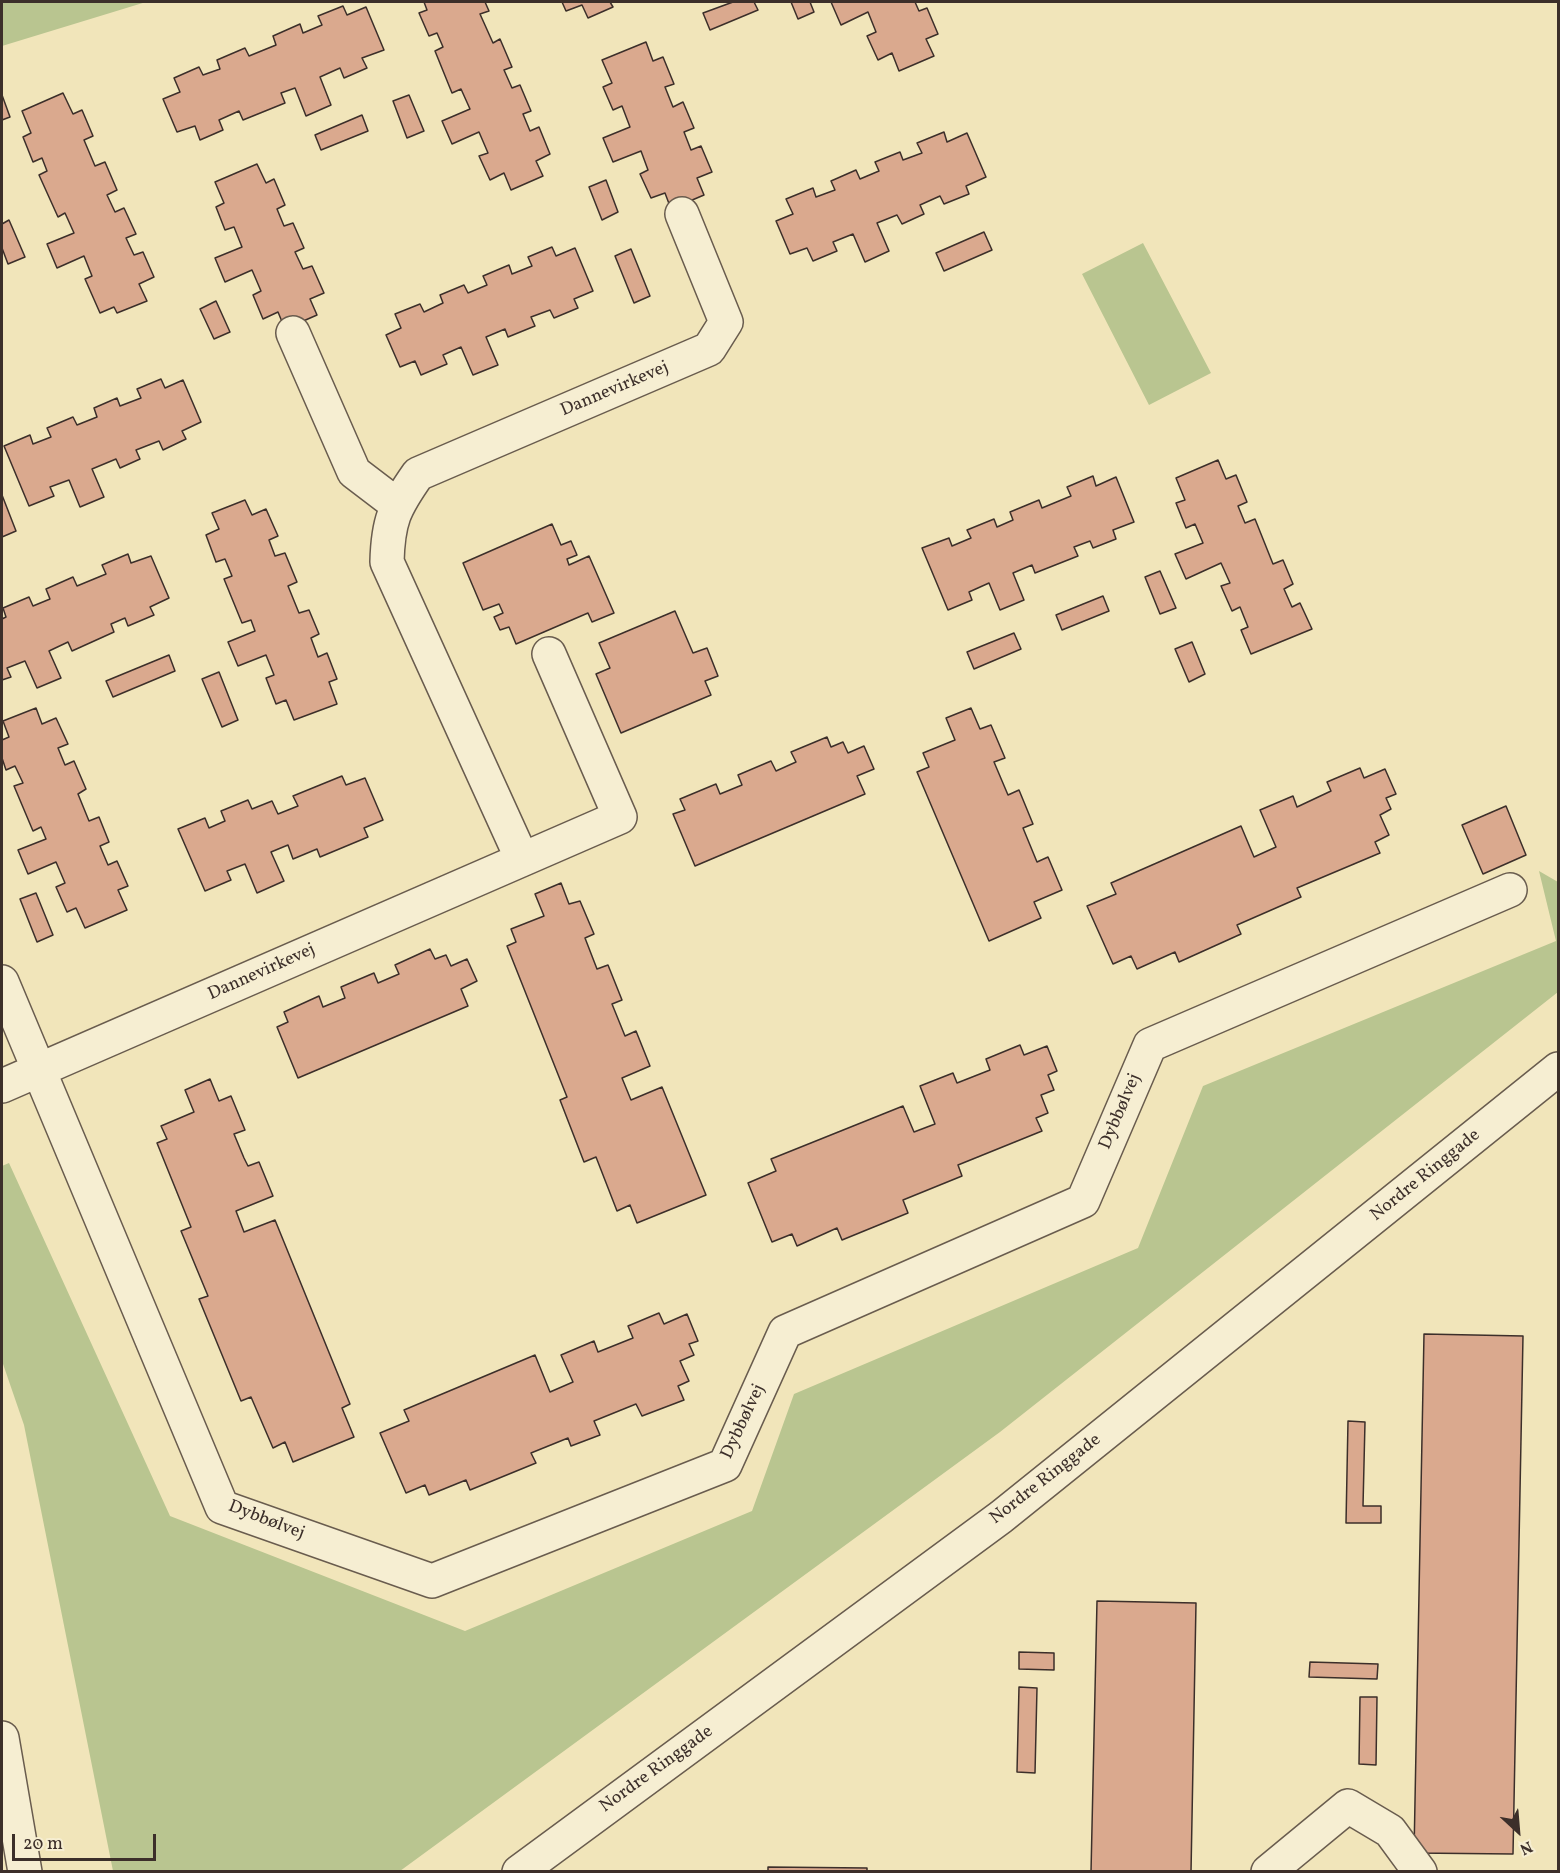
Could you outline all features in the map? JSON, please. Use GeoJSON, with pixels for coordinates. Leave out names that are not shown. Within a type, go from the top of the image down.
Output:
{"type":"FeatureCollection","features":[{"type":"Feature","properties":{"kind":"street","name":"Dannevirkevej"},"geometry":{"type":"LineString","coordinates":[[522,859],[387,562],[388,533],[396,504],[418,474],[709,350],[726,322],[682,214]]}},
{"type":"Feature","properties":{"kind":"street"},"geometry":{"type":"LineString","coordinates":[[293,333],[354,472],[396,504]]}},
{"type":"Feature","properties":{"kind":"street","name":"Dannevirkevej"},"geometry":{"type":"LineString","coordinates":[[2,1086],[621,817],[549,654]]}},
{"type":"Feature","properties":{"kind":"street","name":"Dybbølvej"},"geometry":{"type":"LineString","coordinates":[[2,982],[222,1507],[432,1581],[725,1465],[785,1332],[1083,1201],[1150,1045],[1510,891]]}},
{"type":"Feature","properties":{"kind":"street","name":"Nordre Ringgade"},"geometry":{"type":"LineString","coordinates":[[519,1872],[1001,1517],[1558,1069]]}},
{"type":"Feature","properties":{"kind":"street"},"geometry":{"type":"LineString","coordinates":[[2,1738],[25,1872]]}},
{"type":"Feature","properties":{"kind":"street"},"geometry":{"type":"LineString","coordinates":[[1268,1872],[1348,1806],[1390,1831],[1420,1872]]}},
{"type":"Feature","properties":{"kind":"green space"},"geometry":{"type":"Polygon","coordinates":[[[2,2],[146,2],[2,46],[2,2]]]}},
{"type":"Feature","properties":{"kind":"green space"},"geometry":{"type":"Polygon","coordinates":[[[1143,243],[1211,373],[1149,405],[1082,274],[1143,243]]]}},
{"type":"Feature","properties":{"kind":"green space"},"geometry":{"type":"Polygon","coordinates":[[[1539,871],[1558,882],[1558,992],[1000,1432],[400,1871],[113,1871],[24,1425],[2,1361],[2,1166],[9,1163],[170,1516],[465,1631],[752,1511],[794,1394],[1138,1248],[1203,1086],[1556,941],[1539,871]]]}},
{"type":"Feature","properties":{"kind":"building"},"geometry":{"type":"Polygon","coordinates":[[[424,2],[485,2],[489,11],[480,14],[493,43],[500,39],[512,67],[504,70],[512,88],[520,85],[531,111],[523,114],[530,131],[539,127],[550,154],[536,161],[543,176],[511,190],[504,173],[490,180],[479,156],[488,153],[479,132],[452,144],[442,121],[470,109],[461,89],[452,93],[435,51],[443,47],[437,33],[429,36],[419,13],[427,10],[424,2]]]}},
{"type":"Feature","properties":{"kind":"building"},"geometry":{"type":"Polygon","coordinates":[[[562,2],[610,2],[613,7],[588,18],[582,5],[566,11],[562,2]]]}},
{"type":"Feature","properties":{"kind":"building"},"geometry":{"type":"Polygon","coordinates":[[[733,2],[754,2],[758,10],[710,30],[703,13],[733,2]]]}},
{"type":"Feature","properties":{"kind":"building"},"geometry":{"type":"Polygon","coordinates":[[[791,2],[810,2],[814,12],[798,19],[791,2]]]}},
{"type":"Feature","properties":{"kind":"building"},"geometry":{"type":"Polygon","coordinates":[[[831,2],[915,2],[919,11],[927,8],[938,34],[926,39],[934,56],[899,71],[892,53],[878,60],[867,36],[876,32],[868,12],[841,25],[831,2]]]}},
{"type":"Feature","properties":{"kind":"building"},"geometry":{"type":"Polygon","coordinates":[[[343,6],[347,15],[366,7],[384,50],[362,58],[367,68],[344,78],[340,68],[320,77],[331,105],[306,116],[295,88],[281,93],[285,103],[243,120],[239,111],[219,120],[223,130],[200,140],[195,126],[177,132],[163,99],[180,92],[174,78],[199,67],[203,75],[220,69],[217,60],[245,48],[249,56],[276,45],[273,36],[300,24],[303,33],[322,25],[318,16],[343,6]]]}},
{"type":"Feature","properties":{"kind":"building"},"geometry":{"type":"Polygon","coordinates":[[[646,42],[653,61],[663,57],[674,84],[665,87],[673,107],[683,102],[694,128],[684,132],[691,150],[701,146],[712,172],[697,178],[704,195],[671,209],[665,193],[651,198],[640,174],[648,170],[641,151],[613,162],[603,138],[630,127],[622,106],[613,110],[603,87],[612,83],[602,60],[646,42]]]}},
{"type":"Feature","properties":{"kind":"building"},"geometry":{"type":"Polygon","coordinates":[[[63,93],[73,114],[82,110],[93,136],[84,140],[95,166],[105,162],[117,190],[107,195],[115,212],[124,208],[136,234],[126,238],[134,255],[143,252],[154,277],[139,284],[147,301],[117,313],[114,307],[100,313],[85,279],[92,276],[84,256],[57,268],[47,244],[74,233],[65,213],[58,217],[39,175],[47,171],[42,158],[33,162],[23,137],[31,133],[22,111],[63,93]]]}},
{"type":"Feature","properties":{"kind":"building"},"geometry":{"type":"Polygon","coordinates":[[[2,95],[10,117],[2,120],[2,95]]]}},
{"type":"Feature","properties":{"kind":"building"},"geometry":{"type":"Polygon","coordinates":[[[409,95],[424,131],[407,138],[393,101],[409,95]]]}},
{"type":"Feature","properties":{"kind":"building"},"geometry":{"type":"Polygon","coordinates":[[[362,115],[368,131],[321,150],[315,135],[362,115]]]}},
{"type":"Feature","properties":{"kind":"building"},"geometry":{"type":"Polygon","coordinates":[[[944,132],[947,142],[967,133],[986,177],[966,186],[969,194],[944,204],[940,196],[920,205],[924,214],[902,224],[897,215],[877,223],[889,251],[865,262],[853,234],[833,242],[837,251],[813,261],[807,248],[790,254],[776,221],[793,214],[786,199],[813,188],[816,197],[835,190],[831,181],[856,170],[860,179],[879,171],[875,162],[900,152],[903,160],[922,153],[917,143],[944,132]]]}},
{"type":"Feature","properties":{"kind":"building"},"geometry":{"type":"Polygon","coordinates":[[[257,164],[266,183],[274,179],[285,205],[277,209],[284,226],[293,223],[304,248],[295,252],[303,269],[312,266],[324,293],[310,299],[317,315],[285,329],[278,312],[263,319],[253,295],[261,291],[252,270],[225,282],[215,258],[242,247],[234,227],[225,230],[216,207],[224,203],[215,182],[257,164]]]}},
{"type":"Feature","properties":{"kind":"building"},"geometry":{"type":"Polygon","coordinates":[[[606,180],[618,212],[602,220],[589,187],[606,180]]]}},
{"type":"Feature","properties":{"kind":"building"},"geometry":{"type":"Polygon","coordinates":[[[9,220],[25,257],[8,264],[2,248],[2,224],[9,220]]]}},
{"type":"Feature","properties":{"kind":"building"},"geometry":{"type":"Polygon","coordinates":[[[984,232],[992,250],[944,271],[936,253],[984,232]]]}},
{"type":"Feature","properties":{"kind":"building"},"geometry":{"type":"Polygon","coordinates":[[[552,247],[556,256],[575,248],[593,291],[574,299],[578,308],[554,318],[550,310],[531,317],[535,326],[508,337],[505,329],[486,337],[498,365],[473,375],[461,347],[443,355],[447,364],[421,375],[415,361],[400,367],[386,335],[401,328],[395,314],[420,304],[424,312],[443,303],[440,295],[464,285],[468,293],[487,285],[483,276],[509,265],[512,274],[532,266],[528,257],[552,247]]]}},
{"type":"Feature","properties":{"kind":"building"},"geometry":{"type":"Polygon","coordinates":[[[631,249],[650,296],[634,303],[615,256],[631,249]]]}},
{"type":"Feature","properties":{"kind":"building"},"geometry":{"type":"Polygon","coordinates":[[[216,301],[230,332],[214,339],[200,309],[216,301]]]}},
{"type":"Feature","properties":{"kind":"building"},"geometry":{"type":"Polygon","coordinates":[[[161,379],[165,388],[183,380],[201,422],[182,431],[186,439],[163,450],[159,441],[136,450],[140,459],[120,468],[116,459],[92,469],[104,497],[80,507],[69,480],[50,487],[54,496],[29,506],[4,446],[30,435],[33,444],[51,437],[47,428],[73,417],[77,425],[97,417],[94,408],[117,398],[120,406],[141,398],[137,389],[161,379]]]}},
{"type":"Feature","properties":{"kind":"building"},"geometry":{"type":"Polygon","coordinates":[[[1218,460],[1226,479],[1236,475],[1247,502],[1238,506],[1245,523],[1255,519],[1273,564],[1283,560],[1293,584],[1284,589],[1292,607],[1300,603],[1312,629],[1251,654],[1241,630],[1248,627],[1240,607],[1232,611],[1221,586],[1230,583],[1221,563],[1186,579],[1175,554],[1203,543],[1195,524],[1186,528],[1176,503],[1185,500],[1176,478],[1218,460]]]}},
{"type":"Feature","properties":{"kind":"building"},"geometry":{"type":"Polygon","coordinates":[[[1093,476],[1096,486],[1116,477],[1134,522],[1113,530],[1116,539],[1093,548],[1090,541],[1074,547],[1078,556],[1035,573],[1032,565],[1013,573],[1024,600],[1000,610],[989,583],[969,592],[972,600],[948,610],[922,548],[949,538],[952,546],[971,538],[967,530],[994,519],[997,527],[1013,520],[1010,512],[1039,500],[1042,508],[1071,496],[1067,487],[1093,476]]]}},
{"type":"Feature","properties":{"kind":"building"},"geometry":{"type":"Polygon","coordinates":[[[2,495],[16,531],[2,537],[2,495]]]}},
{"type":"Feature","properties":{"kind":"building"},"geometry":{"type":"Polygon","coordinates":[[[245,500],[252,515],[266,509],[278,536],[269,540],[275,556],[285,553],[297,582],[288,586],[299,613],[309,610],[319,634],[311,638],[318,657],[327,653],[337,679],[329,682],[337,704],[294,720],[286,700],[276,704],[266,678],[274,675],[266,655],[238,666],[228,642],[255,631],[251,620],[242,623],[224,579],[232,576],[225,559],[216,562],[206,535],[219,529],[212,513],[245,500]]]}},
{"type":"Feature","properties":{"kind":"building"},"geometry":{"type":"Polygon","coordinates":[[[552,524],[561,545],[571,541],[577,555],[567,559],[569,565],[589,556],[614,613],[592,622],[588,613],[516,644],[509,627],[500,630],[494,617],[503,613],[499,604],[483,610],[463,563],[552,524]]]}},
{"type":"Feature","properties":{"kind":"building"},"geometry":{"type":"Polygon","coordinates":[[[128,554],[131,563],[151,556],[169,598],[150,607],[154,615],[128,626],[125,618],[111,624],[114,632],[72,651],[68,642],[49,651],[61,678],[37,688],[25,661],[7,668],[11,677],[2,680],[2,619],[6,617],[3,608],[29,597],[33,606],[50,599],[46,589],[73,577],[77,586],[106,574],[102,565],[128,554]]]}},
{"type":"Feature","properties":{"kind":"building"},"geometry":{"type":"Polygon","coordinates":[[[1160,571],[1176,608],[1160,614],[1145,577],[1160,571]]]}},
{"type":"Feature","properties":{"kind":"building"},"geometry":{"type":"Polygon","coordinates":[[[1103,596],[1109,611],[1062,630],[1056,615],[1103,596]]]}},
{"type":"Feature","properties":{"kind":"building"},"geometry":{"type":"Polygon","coordinates":[[[675,611],[693,653],[707,648],[718,676],[705,681],[711,695],[621,733],[596,674],[610,668],[599,643],[675,611]]]}},
{"type":"Feature","properties":{"kind":"building"},"geometry":{"type":"Polygon","coordinates":[[[1014,633],[1021,649],[974,669],[967,652],[1014,633]]]}},
{"type":"Feature","properties":{"kind":"building"},"geometry":{"type":"Polygon","coordinates":[[[1192,642],[1205,674],[1189,682],[1175,649],[1192,642]]]}},
{"type":"Feature","properties":{"kind":"building"},"geometry":{"type":"Polygon","coordinates":[[[169,655],[175,671],[113,697],[106,681],[169,655]]]}},
{"type":"Feature","properties":{"kind":"building"},"geometry":{"type":"Polygon","coordinates":[[[219,672],[238,720],[222,727],[202,679],[219,672]]]}},
{"type":"Feature","properties":{"kind":"building"},"geometry":{"type":"Polygon","coordinates":[[[36,708],[42,724],[56,718],[68,744],[58,748],[65,765],[74,761],[86,789],[78,794],[89,821],[99,817],[109,842],[100,846],[108,865],[117,861],[128,886],[118,890],[127,910],[85,928],[76,908],[67,912],[56,887],[65,883],[56,862],[28,874],[18,850],[46,839],[41,827],[33,831],[14,786],[23,783],[15,766],[6,770],[2,758],[2,740],[9,737],[3,721],[36,708]]]}},
{"type":"Feature","properties":{"kind":"building"},"geometry":{"type":"Polygon","coordinates":[[[971,708],[980,729],[991,725],[1005,758],[994,762],[1008,795],[1019,790],[1033,824],[1023,828],[1037,862],[1048,857],[1062,890],[1034,902],[1041,918],[989,941],[917,772],[929,767],[923,753],[955,740],[946,718],[971,708]]]}},
{"type":"Feature","properties":{"kind":"building"},"geometry":{"type":"Polygon","coordinates":[[[827,737],[831,747],[843,742],[848,753],[864,746],[874,769],[857,776],[865,794],[695,866],[673,814],[685,810],[680,799],[716,784],[720,794],[742,785],[738,775],[771,761],[776,771],[796,762],[791,752],[827,737]]]}},
{"type":"Feature","properties":{"kind":"building"},"geometry":{"type":"Polygon","coordinates":[[[1360,768],[1364,778],[1385,769],[1396,794],[1386,798],[1391,809],[1380,815],[1389,835],[1375,842],[1380,853],[1297,888],[1301,897],[1237,925],[1241,934],[1179,962],[1175,952],[1137,969],[1131,956],[1113,964],[1087,906],[1116,894],[1111,883],[1241,826],[1254,857],[1276,847],[1260,810],[1293,796],[1297,807],[1331,791],[1327,782],[1360,768]]]}},
{"type":"Feature","properties":{"kind":"building"},"geometry":{"type":"Polygon","coordinates":[[[342,776],[346,785],[365,778],[383,820],[364,828],[368,837],[320,857],[317,849],[293,859],[288,845],[271,852],[284,881],[257,893],[245,864],[227,871],[231,880],[205,891],[178,829],[205,818],[209,828],[225,821],[221,811],[248,800],[252,809],[272,801],[278,814],[298,806],[293,796],[342,776]]]}},
{"type":"Feature","properties":{"kind":"building"},"geometry":{"type":"Polygon","coordinates":[[[1506,806],[1526,855],[1483,874],[1462,825],[1506,806]]]}},
{"type":"Feature","properties":{"kind":"building"},"geometry":{"type":"Polygon","coordinates":[[[561,883],[569,904],[580,901],[594,934],[585,938],[597,969],[608,965],[622,1000],[612,1004],[625,1036],[636,1031],[650,1066],[622,1078],[631,1100],[662,1087],[706,1195],[637,1223],[630,1205],[617,1211],[596,1157],[584,1162],[560,1100],[567,1097],[507,946],[516,942],[511,929],[544,916],[535,894],[561,883]]]}},
{"type":"Feature","properties":{"kind":"building"},"geometry":{"type":"Polygon","coordinates":[[[36,893],[53,935],[37,942],[20,899],[36,893]]]}},
{"type":"Feature","properties":{"kind":"building"},"geometry":{"type":"Polygon","coordinates":[[[430,949],[435,959],[446,955],[451,966],[467,959],[477,981],[461,989],[468,1006],[298,1078],[277,1027],[288,1022],[284,1012],[319,996],[323,1007],[345,998],[341,987],[374,973],[378,983],[399,974],[395,965],[430,949]]]}},
{"type":"Feature","properties":{"kind":"building"},"geometry":{"type":"Polygon","coordinates":[[[1020,1045],[1024,1055],[1047,1046],[1057,1071],[1048,1075],[1054,1090],[1041,1095],[1048,1113],[1036,1118],[1042,1131],[958,1165],[962,1176],[903,1200],[908,1213],[842,1240],[837,1228],[797,1246],[792,1234],[772,1242],[748,1183],[776,1171],[771,1159],[903,1106],[914,1132],[935,1124],[920,1086],[953,1073],[957,1083],[990,1070],[986,1059],[1020,1045]]]}},
{"type":"Feature","properties":{"kind":"building"},"geometry":{"type":"Polygon","coordinates":[[[210,1079],[219,1101],[231,1096],[245,1130],[234,1134],[244,1158],[248,1166],[259,1162],[273,1196],[236,1211],[244,1232],[275,1220],[350,1404],[342,1408],[354,1437],[293,1462],[285,1442],[273,1448],[251,1397],[241,1401],[199,1299],[208,1296],[181,1231],[191,1227],[157,1143],[167,1139],[161,1126],[194,1112],[185,1090],[210,1079]]]}},
{"type":"Feature","properties":{"kind":"building"},"geometry":{"type":"Polygon","coordinates":[[[659,1313],[664,1324],[687,1314],[698,1341],[689,1344],[694,1355],[680,1361],[689,1381],[678,1386],[684,1400],[642,1416],[636,1404],[594,1421],[600,1435],[571,1446],[568,1438],[531,1453],[536,1463],[470,1490],[466,1480],[429,1495],[425,1485],[406,1493],[380,1433],[409,1421],[404,1410],[535,1355],[550,1392],[573,1382],[561,1355],[594,1341],[598,1352],[633,1338],[628,1326],[659,1313]]]}},
{"type":"Feature","properties":{"kind":"building"},"geometry":{"type":"Polygon","coordinates":[[[1424,1334],[1523,1336],[1513,1854],[1414,1853],[1424,1334]]]}},
{"type":"Feature","properties":{"kind":"building"},"geometry":{"type":"Polygon","coordinates":[[[1348,1421],[1365,1422],[1363,1506],[1381,1506],[1381,1523],[1346,1523],[1348,1421]]]}},
{"type":"Feature","properties":{"kind":"building"},"geometry":{"type":"Polygon","coordinates":[[[1097,1601],[1196,1603],[1191,1872],[1091,1872],[1097,1601]]]}},
{"type":"Feature","properties":{"kind":"building"},"geometry":{"type":"Polygon","coordinates":[[[1019,1652],[1054,1653],[1054,1670],[1019,1669],[1019,1652]]]}},
{"type":"Feature","properties":{"kind":"building"},"geometry":{"type":"Polygon","coordinates":[[[1310,1662],[1378,1664],[1377,1679],[1309,1677],[1310,1662]]]}},
{"type":"Feature","properties":{"kind":"building"},"geometry":{"type":"Polygon","coordinates":[[[1019,1687],[1037,1688],[1035,1773],[1017,1772],[1019,1687]]]}},
{"type":"Feature","properties":{"kind":"building"},"geometry":{"type":"Polygon","coordinates":[[[1360,1697],[1377,1697],[1376,1765],[1359,1764],[1360,1697]]]}},
{"type":"Feature","properties":{"kind":"building"},"geometry":{"type":"Polygon","coordinates":[[[768,1867],[867,1868],[867,1872],[768,1872],[768,1867]]]}}]}
